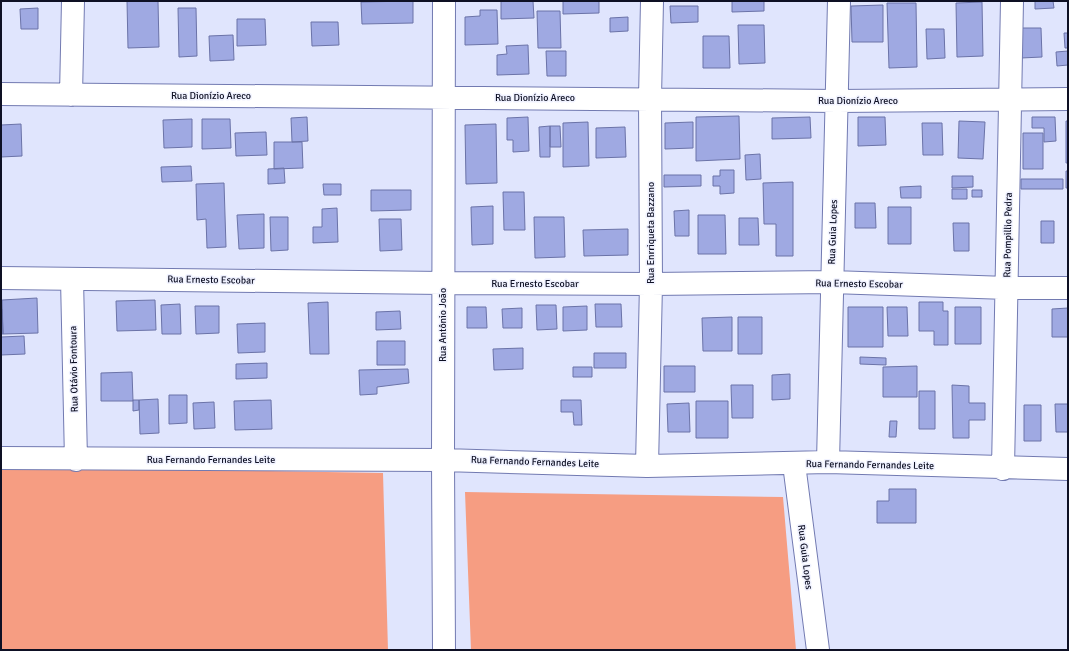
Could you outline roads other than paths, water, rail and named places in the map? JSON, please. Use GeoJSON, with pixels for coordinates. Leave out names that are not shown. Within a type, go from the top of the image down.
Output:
{"type":"FeatureCollection","features":[{"type":"Feature","properties":{"kind":"street"},"geometry":{"type":"LineString","coordinates":[[71,95],[73,1]]}},
{"type":"Feature","properties":{"kind":"street","name":"Rua Antônio João"},"geometry":{"type":"LineString","coordinates":[[444,1],[444,650]]}},
{"type":"Feature","properties":{"kind":"street","name":"Rua Enrriqueta Bazzano"},"geometry":{"type":"LineString","coordinates":[[647,466],[651,284],[650,98],[652,1]]}},
{"type":"Feature","properties":{"kind":"street","name":"Rua Guia Lopes"},"geometry":{"type":"LineString","coordinates":[[828,462],[839,1]]}},
{"type":"Feature","properties":{"kind":"street","name":"Rua Pompillio Pedra"},"geometry":{"type":"LineString","coordinates":[[1003,469],[1012,1]]}},
{"type":"Feature","properties":{"kind":"street","name":"Rua Dionízio Areco"},"geometry":{"type":"LineString","coordinates":[[1,94],[650,98],[837,101],[1068,99]]}},
{"type":"Feature","properties":{"kind":"street","name":"Rua Ernesto Escobar"},"geometry":{"type":"LineString","coordinates":[[1,278],[443,283],[651,284],[832,282],[1007,288],[1068,288]]}},
{"type":"Feature","properties":{"kind":"street","name":"Rua Otávio Fontoura"},"geometry":{"type":"LineString","coordinates":[[72,279],[76,460]]}},
{"type":"Feature","properties":{"kind":"street","name":"Rua Fernando Fernandes Leite"},"geometry":{"type":"LineString","coordinates":[[1,458],[76,460],[443,460],[647,466],[794,464],[828,462],[1003,469],[1068,469]]}},
{"type":"Feature","properties":{"kind":"street","name":"Rua Guia Lopes"},"geometry":{"type":"LineString","coordinates":[[794,464],[818,650]]}}]}
